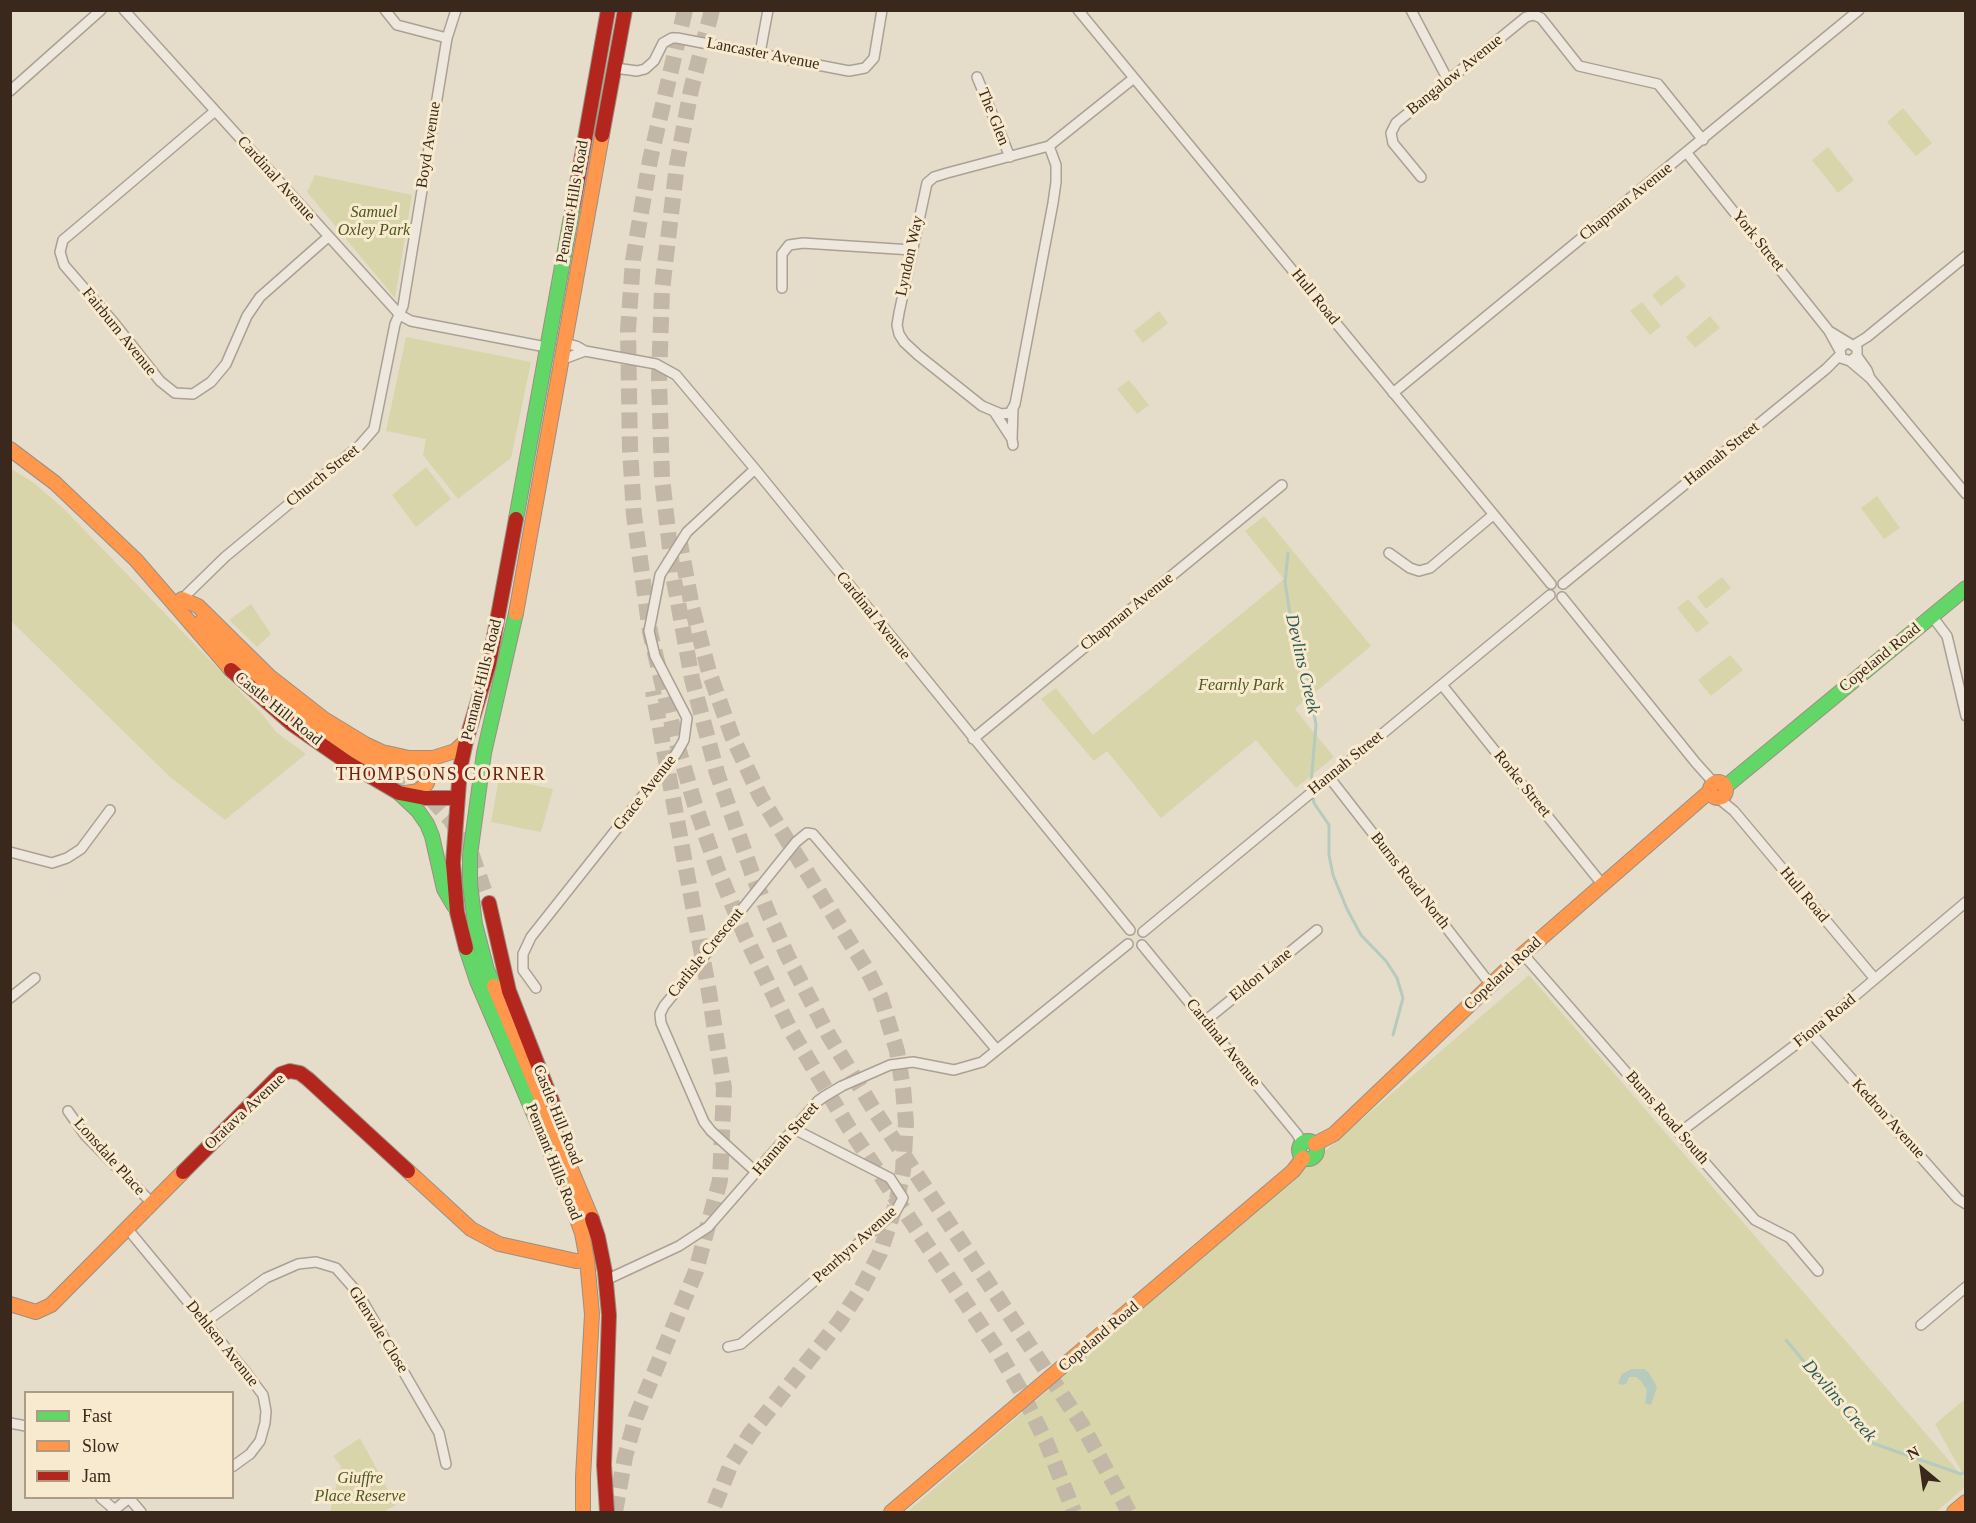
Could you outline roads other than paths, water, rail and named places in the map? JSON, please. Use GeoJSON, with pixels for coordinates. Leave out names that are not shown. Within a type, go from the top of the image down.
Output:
{"type":"FeatureCollection","features":[{"type":"Feature","properties":{"kind":"main road","name":"Pennant Hills Road"},"geometry":{"type":"LineString","coordinates":[[607,1512],[604,1464],[609,1315],[606,1280],[594,1224],[487,970],[477,934],[470,884],[470,855],[484,753],[514,622],[551,355],[608,10]]}},
{"type":"Feature","properties":{"kind":"main road","name":"Pennant Hills Road"},"geometry":{"type":"LineString","coordinates":[[564,344],[625,10]]}},
{"type":"Feature","properties":{"kind":"main road"},"geometry":{"type":"LineString","coordinates":[[551,355],[567,326]]}},
{"type":"Feature","properties":{"kind":"main road"},"geometry":{"type":"LineString","coordinates":[[551,355],[564,344]]}},
{"type":"Feature","properties":{"kind":"main road","name":"Pennant Hills Road"},"geometry":{"type":"LineString","coordinates":[[551,355],[493,644],[466,741],[456,798],[453,863],[457,912],[477,981],[571,1200],[582,1233],[592,1314],[582,1476],[583,1512]]}},
{"type":"Feature","properties":{"kind":"main road","name":"Castle Hill Road"},"geometry":{"type":"LineString","coordinates":[[10,449],[55,483],[263,686],[314,725],[393,774]]}},
{"type":"Feature","properties":{"kind":"main road","name":"Copeland Road"},"geometry":{"type":"LineString","coordinates":[[891,1512],[1293,1171],[1303,1158],[1299,1151],[1308,1143],[1334,1134],[1523,954],[1602,884],[1965,588]]}},
{"type":"Feature","properties":{"kind":"main road"},"geometry":{"type":"LineString","coordinates":[[179,602],[198,606],[283,688],[341,730],[399,760],[421,764],[428,772],[428,781],[422,789],[414,793],[399,793]]}},
{"type":"Feature","properties":{"kind":"main road","name":"Castle Hill Road"},"geometry":{"type":"LineString","coordinates":[[179,602],[234,674],[273,709],[348,763],[399,793],[425,798],[456,798]]}},
{"type":"Feature","properties":{"kind":"main road"},"geometry":{"type":"LineString","coordinates":[[382,752],[409,758],[433,758],[455,751],[466,741]]}},
{"type":"Feature","properties":{"kind":"main road"},"geometry":{"type":"LineString","coordinates":[[456,798],[469,790],[484,753]]}},
{"type":"Feature","properties":{"kind":"main road"},"geometry":{"type":"LineString","coordinates":[[399,793],[418,811],[427,824],[432,836],[444,889],[457,912]]}},
{"type":"Feature","properties":{"kind":"main road","name":"Castle Hill Road"},"geometry":{"type":"LineString","coordinates":[[489,903],[510,991],[590,1200],[594,1224]]}},
{"type":"Feature","properties":{"kind":"main road","name":"Oratava Avenue"},"geometry":{"type":"LineString","coordinates":[[10,1304],[30,1311],[42,1311],[58,1298],[126,1227],[281,1074],[290,1071],[300,1073],[308,1079],[471,1229],[499,1244],[576,1261],[587,1260]]}},
{"type":"Feature","properties":{"kind":"main road"},"geometry":{"type":"LineString","coordinates":[[1954,1512],[1965,1502]]}},
{"type":"Feature","properties":{"kind":"street"},"geometry":{"type":"LineString","coordinates":[[10,91],[101,10]]}},
{"type":"Feature","properties":{"kind":"street","name":"Cardinal Avenue"},"geometry":{"type":"LineString","coordinates":[[124,10],[399,315],[411,321],[551,355]]}},
{"type":"Feature","properties":{"kind":"street"},"geometry":{"type":"LineString","coordinates":[[384,10],[398,25],[447,38]]}},
{"type":"Feature","properties":{"kind":"street","name":"Boyd Avenue"},"geometry":{"type":"LineString","coordinates":[[399,315],[403,306],[447,38],[456,10]]}},
{"type":"Feature","properties":{"kind":"street"},"geometry":{"type":"LineString","coordinates":[[760,54],[768,10]]}},
{"type":"Feature","properties":{"kind":"street","name":"Lancaster Avenue"},"geometry":{"type":"LineString","coordinates":[[615,68],[637,71],[645,69],[654,61],[663,44],[677,38],[849,71],[865,68],[874,58],[882,10]]}},
{"type":"Feature","properties":{"kind":"street","name":"Hull Road"},"geometry":{"type":"LineString","coordinates":[[1078,10],[1551,584]]}},
{"type":"Feature","properties":{"kind":"street"},"geometry":{"type":"LineString","coordinates":[[1411,10],[1448,80]]}},
{"type":"Feature","properties":{"kind":"street","name":"Chapman Avenue"},"geometry":{"type":"LineString","coordinates":[[1393,393],[1859,10]]}},
{"type":"Feature","properties":{"kind":"street","name":"Bangalow Avenue"},"geometry":{"type":"LineString","coordinates":[[1421,177],[1394,143],[1391,133],[1396,123],[1526,17],[1534,15],[1540,18],[1579,66],[1658,84],[1703,140]]}},
{"type":"Feature","properties":{"kind":"street","name":"The Glen"},"geometry":{"type":"LineString","coordinates":[[977,77],[1010,157]]}},
{"type":"Feature","properties":{"kind":"street","name":"Lyndon Way"},"geometry":{"type":"LineString","coordinates":[[1049,146],[1056,165],[1056,182],[1013,409],[1012,442],[995,413],[982,406],[918,355],[899,334],[898,318],[927,183],[934,177],[947,173],[1049,146],[1134,78]]}},
{"type":"Feature","properties":{"kind":"street","name":"Fairburn Avenue"},"geometry":{"type":"LineString","coordinates":[[215,111],[63,240],[60,252],[64,265],[160,381],[176,393],[194,394],[211,382],[226,364],[247,316],[260,297],[328,237]]}},
{"type":"Feature","properties":{"kind":"street","name":"York Street"},"geometry":{"type":"LineString","coordinates":[[1686,152],[1965,494]]}},
{"type":"Feature","properties":{"kind":"street"},"geometry":{"type":"LineString","coordinates":[[782,288],[782,254],[789,245],[803,243],[912,250]]}},
{"type":"Feature","properties":{"kind":"street","name":"Hannah Street"},"geometry":{"type":"LineString","coordinates":[[1563,584],[1965,256]]}},
{"type":"Feature","properties":{"kind":"street","name":"Church Street"},"geometry":{"type":"LineString","coordinates":[[179,602],[225,557],[368,437],[374,429],[394,326],[399,315]]}},
{"type":"Feature","properties":{"kind":"street","name":"Cardinal Avenue"},"geometry":{"type":"LineString","coordinates":[[564,344],[576,346],[585,351],[656,364],[676,375],[756,469],[1130,930]]}},
{"type":"Feature","properties":{"kind":"street"},"geometry":{"type":"LineString","coordinates":[[551,355],[585,351]]}},
{"type":"Feature","properties":{"kind":"street"},"geometry":{"type":"LineString","coordinates":[[995,413],[1007,414],[1013,409]]}},
{"type":"Feature","properties":{"kind":"street","name":"Grace Avenue"},"geometry":{"type":"LineString","coordinates":[[536,988],[523,969],[523,954],[531,937],[676,754],[684,740],[687,718],[655,656],[649,631],[660,575],[687,532],[756,469]]}},
{"type":"Feature","properties":{"kind":"street","name":"Chapman Avenue"},"geometry":{"type":"LineString","coordinates":[[973,739],[1282,485]]}},
{"type":"Feature","properties":{"kind":"street"},"geometry":{"type":"LineString","coordinates":[[1389,553],[1410,568],[1419,571],[1430,568],[1493,514]]}},
{"type":"Feature","properties":{"kind":"street"},"geometry":{"type":"LineString","coordinates":[[1557,582],[1563,584],[1565,592],[1562,597],[1555,599],[1550,595],[1551,584],[1557,582]]}},
{"type":"Feature","properties":{"kind":"street","name":"Hannah Street"},"geometry":{"type":"LineString","coordinates":[[1143,932],[1550,595]]}},
{"type":"Feature","properties":{"kind":"street","name":"Hull Road"},"geometry":{"type":"LineString","coordinates":[[1562,597],[1734,812],[1875,979]]}},
{"type":"Feature","properties":{"kind":"street"},"geometry":{"type":"LineString","coordinates":[[1932,616],[1947,636],[1965,716]]}},
{"type":"Feature","properties":{"kind":"street","name":"Rorke Street"},"geometry":{"type":"LineString","coordinates":[[1442,685],[1602,884]]}},
{"type":"Feature","properties":{"kind":"street","name":"Burns Road North"},"geometry":{"type":"LineString","coordinates":[[1329,777],[1491,985]]}},
{"type":"Feature","properties":{"kind":"street"},"geometry":{"type":"LineString","coordinates":[[10,852],[52,863],[67,858],[81,849],[110,810]]}},
{"type":"Feature","properties":{"kind":"street","name":"Carlisle Crescent"},"geometry":{"type":"LineString","coordinates":[[756,1172],[704,1122],[661,1023],[660,1014],[664,1006],[807,829],[997,1050]]}},
{"type":"Feature","properties":{"kind":"street","name":"Fiona Road"},"geometry":{"type":"LineString","coordinates":[[1680,1133],[1811,1033],[1965,902]]}},
{"type":"Feature","properties":{"kind":"street"},"geometry":{"type":"LineString","coordinates":[[1137,928],[1143,932],[1145,937],[1142,945],[1133,947],[1128,944],[1126,938],[1130,930],[1137,928]]}},
{"type":"Feature","properties":{"kind":"street","name":"Eldon Lane"},"geometry":{"type":"LineString","coordinates":[[1205,1020],[1317,930]]}},
{"type":"Feature","properties":{"kind":"street","name":"Hannah Street"},"geometry":{"type":"LineString","coordinates":[[606,1280],[625,1273],[695,1237],[708,1227],[818,1101],[825,1096],[890,1065],[913,1062],[954,1070],[982,1062],[1128,944]]}},
{"type":"Feature","properties":{"kind":"street","name":"Cardinal Avenue"},"geometry":{"type":"LineString","coordinates":[[1142,945],[1297,1134],[1308,1143]]}},
{"type":"Feature","properties":{"kind":"street","name":"Burns Road South"},"geometry":{"type":"LineString","coordinates":[[1523,954],[1755,1220],[1790,1238],[1818,1271]]}},
{"type":"Feature","properties":{"kind":"street"},"geometry":{"type":"LineString","coordinates":[[10,998],[35,978]]}},
{"type":"Feature","properties":{"kind":"street","name":"Kedron Avenue"},"geometry":{"type":"LineString","coordinates":[[1811,1033],[1958,1199],[1965,1204]]}},
{"type":"Feature","properties":{"kind":"street","name":"Lonsdale Place"},"geometry":{"type":"LineString","coordinates":[[68,1111],[85,1135],[151,1202]]}},
{"type":"Feature","properties":{"kind":"street","name":"Penrhyn Avenue"},"geometry":{"type":"LineString","coordinates":[[729,1347],[741,1344],[896,1211],[903,1198],[890,1178],[794,1129]]}},
{"type":"Feature","properties":{"kind":"street","name":"Dehlsen Avenue"},"geometry":{"type":"LineString","coordinates":[[126,1227],[252,1379],[265,1402],[266,1423],[260,1441],[250,1454],[234,1466]]}},
{"type":"Feature","properties":{"kind":"street","name":"Glenvale Close"},"geometry":{"type":"LineString","coordinates":[[205,1322],[266,1278],[298,1264],[316,1262],[336,1268],[358,1293],[439,1433],[446,1464]]}},
{"type":"Feature","properties":{"kind":"street"},"geometry":{"type":"LineString","coordinates":[[1921,1325],[1965,1287]]}},
{"type":"Feature","properties":{"kind":"street"},"geometry":{"type":"LineString","coordinates":[[103,1499],[113,1511],[127,1499]]}},
{"type":"Feature","properties":{"kind":"street"},"geometry":{"type":"LineString","coordinates":[[131,1499],[141,1512]]}},
{"type":"Feature","properties":{"kind":"waterway","name":"Devlins Creek"},"geometry":{"type":"LineString","coordinates":[[1288,553],[1285,582],[1290,614],[1304,655],[1316,725],[1311,784],[1314,803],[1329,825],[1329,855],[1333,875],[1347,909],[1361,935],[1386,961],[1397,978],[1403,998],[1393,1035]]}},
{"type":"Feature","properties":{"kind":"waterway","name":"Devlins Creek"},"geometry":{"type":"LineString","coordinates":[[1786,1340],[1872,1443],[1961,1474],[1966,1472]]}},
{"type":"Feature","properties":{"kind":"tunnel"},"geometry":{"type":"LineString","coordinates":[[685,10],[650,160],[633,260],[628,330],[630,449],[634,515],[650,632],[675,737],[717,868],[746,938],[790,1029],[849,1128],[999,1353],[1047,1444],[1074,1512]]}},
{"type":"Feature","properties":{"kind":"tunnel"},"geometry":{"type":"LineString","coordinates":[[712,10],[691,90],[677,164],[662,290],[659,379],[662,478],[673,575],[692,679],[717,773],[769,915],[828,1034],[874,1110],[1082,1425],[1129,1512]]}},
{"type":"Feature","properties":{"kind":"tunnel"},"geometry":{"type":"LineString","coordinates":[[679,538],[692,607],[709,672],[732,736],[760,796],[867,970],[881,998],[897,1051],[906,1123],[903,1171],[896,1204],[880,1253],[861,1289],[839,1322],[750,1434],[731,1464],[712,1512]]}},
{"type":"Feature","properties":{"kind":"tunnel"},"geometry":{"type":"LineString","coordinates":[[615,1512],[625,1457],[636,1417],[696,1271],[720,1180],[724,1088],[709,992],[653,691]]}},
{"type":"Feature","properties":{"kind":"tunnel"},"geometry":{"type":"LineString","coordinates":[[393,774],[427,795],[450,820],[472,854],[489,903]]}},
{"type":"Feature","properties":{"kind":"district","name":"THOMPSONS CORNER"},"geometry":{"type":"Point","coordinates":[441,775]}},
{"type":"Feature","properties":{"kind":"park label","name":"Samuel Oxley Park"},"geometry":{"type":"Point","coordinates":[374,222]}},
{"type":"Feature","properties":{"kind":"park label","name":"Fearnly Park"},"geometry":{"type":"Point","coordinates":[1241,686]}},
{"type":"Feature","properties":{"kind":"park label","name":"Giuffre Place Reserve"},"geometry":{"type":"Point","coordinates":[360,1488]}}]}
